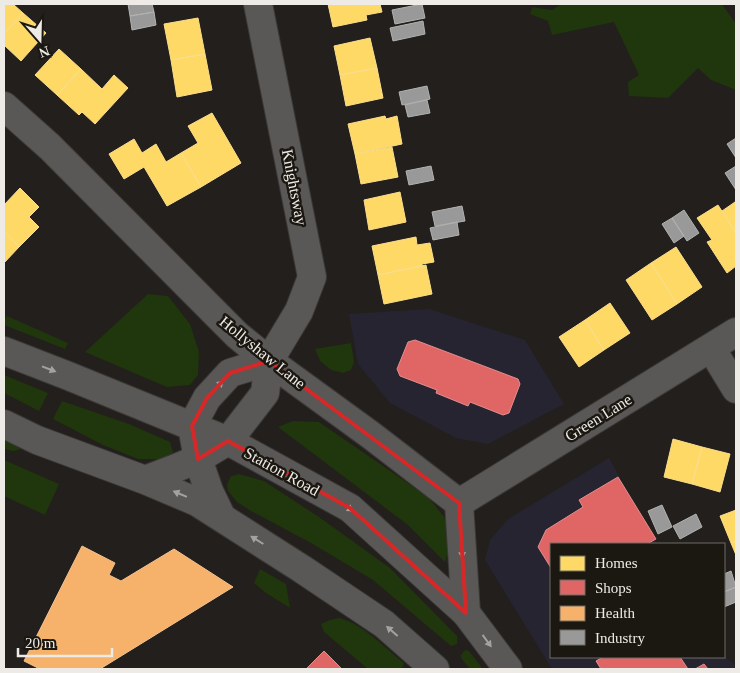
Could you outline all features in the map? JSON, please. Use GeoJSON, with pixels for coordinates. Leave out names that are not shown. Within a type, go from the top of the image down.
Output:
{"type":"FeatureCollection","features":[{"type":"Feature","properties":{"kind":"main road","name":"Knightsway"},"geometry":{"type":"LineString","coordinates":[[258,4],[312,277],[299,311],[269,361]]}},
{"type":"Feature","properties":{"kind":"main road","name":"Hollyshaw Lane"},"geometry":{"type":"LineString","coordinates":[[4,106],[50,147],[167,263],[202,302],[237,335],[269,361],[459,502]]}},
{"type":"Feature","properties":{"kind":"main road","name":"Green Lane"},"geometry":{"type":"LineString","coordinates":[[459,502],[736,332]]}},
{"type":"Feature","properties":{"kind":"main road"},"geometry":{"type":"LineString","coordinates":[[711,348],[736,389]]}},
{"type":"Feature","properties":{"kind":"main road","name":"Station Road"},"geometry":{"type":"LineString","coordinates":[[4,351],[228,441],[350,508],[466,613],[508,669]]}},
{"type":"Feature","properties":{"kind":"main road"},"geometry":{"type":"LineString","coordinates":[[145,480],[198,459],[228,441],[265,393],[269,361],[230,373],[207,398],[192,426],[198,459],[209,491],[222,518]]}},
{"type":"Feature","properties":{"kind":"main road"},"geometry":{"type":"LineString","coordinates":[[4,424],[37,440],[145,480],[197,502],[384,624],[435,669]]}},
{"type":"Feature","properties":{"kind":"main road"},"geometry":{"type":"LineString","coordinates":[[459,502],[466,613]]}},
{"type":"Feature","properties":{"kind":"highlighted area"},"geometry":{"type":"Polygon","coordinates":[[[269,361],[459,503],[466,613],[350,508],[228,441],[198,459],[192,426],[207,398],[230,373],[269,361]]]}},
{"type":"Feature","properties":{"kind":"shaded area"},"geometry":{"type":"Polygon","coordinates":[[[429,309],[525,340],[564,404],[488,444],[456,438],[390,403],[358,364],[349,314],[429,309]]]}},
{"type":"Feature","properties":{"kind":"shaded area"},"geometry":{"type":"Polygon","coordinates":[[[609,458],[656,543],[550,543],[550,658],[725,657],[736,666],[736,669],[552,669],[485,560],[490,540],[508,519],[609,458]]]}},
{"type":"Feature","properties":{"kind":"green space"},"geometry":{"type":"Polygon","coordinates":[[[561,4],[722,4],[736,24],[736,90],[711,80],[698,68],[668,98],[629,96],[628,82],[639,75],[614,22],[552,35],[548,21],[530,14],[532,7],[552,10],[561,4]]]}},
{"type":"Feature","properties":{"kind":"green space"},"geometry":{"type":"Polygon","coordinates":[[[148,294],[168,296],[190,324],[199,352],[198,375],[190,385],[167,387],[85,352],[148,294]]]}},
{"type":"Feature","properties":{"kind":"green space"},"geometry":{"type":"Polygon","coordinates":[[[7,316],[68,343],[65,349],[4,325],[4,320],[7,316]]]}},
{"type":"Feature","properties":{"kind":"green space"},"geometry":{"type":"Polygon","coordinates":[[[351,343],[354,362],[351,370],[343,373],[331,370],[320,361],[315,349],[351,343]]]}},
{"type":"Feature","properties":{"kind":"green space"},"geometry":{"type":"Polygon","coordinates":[[[4,375],[48,393],[39,411],[4,393],[4,375]]]}},
{"type":"Feature","properties":{"kind":"green space"},"geometry":{"type":"Polygon","coordinates":[[[62,401],[129,424],[170,442],[173,452],[166,459],[138,459],[103,445],[53,419],[62,401]]]}},
{"type":"Feature","properties":{"kind":"green space"},"geometry":{"type":"Polygon","coordinates":[[[293,421],[319,422],[428,497],[445,518],[452,538],[445,562],[408,525],[278,427],[293,421]]]}},
{"type":"Feature","properties":{"kind":"green space"},"geometry":{"type":"Polygon","coordinates":[[[4,439],[22,449],[13,451],[4,449],[4,439]]]}},
{"type":"Feature","properties":{"kind":"green space"},"geometry":{"type":"Polygon","coordinates":[[[4,460],[59,484],[45,515],[4,496],[4,460]]]}},
{"type":"Feature","properties":{"kind":"green space"},"geometry":{"type":"Polygon","coordinates":[[[239,474],[264,481],[319,517],[390,568],[457,636],[457,644],[451,646],[373,580],[237,502],[228,491],[227,484],[231,476],[239,474]]]}},
{"type":"Feature","properties":{"kind":"green space"},"geometry":{"type":"Polygon","coordinates":[[[260,569],[286,584],[290,608],[254,583],[260,569]]]}},
{"type":"Feature","properties":{"kind":"green space"},"geometry":{"type":"Polygon","coordinates":[[[339,618],[365,630],[404,663],[403,667],[400,669],[368,669],[324,632],[321,624],[339,618]]]}},
{"type":"Feature","properties":{"kind":"green space"},"geometry":{"type":"Polygon","coordinates":[[[465,650],[469,651],[483,669],[470,669],[461,658],[465,650]]]}},
{"type":"Feature","properties":{"kind":"building: Homes"},"geometry":{"type":"Polygon","coordinates":[[[4,4],[13,4],[23,13],[4,34],[4,4]]]}},
{"type":"Feature","properties":{"kind":"building: Homes"},"geometry":{"type":"Polygon","coordinates":[[[328,4],[380,4],[382,12],[366,15],[367,20],[333,27],[328,4]]]}},
{"type":"Feature","properties":{"kind":"building: Homes"},"geometry":{"type":"Polygon","coordinates":[[[23,13],[46,33],[21,61],[4,45],[4,34],[23,13]]]}},
{"type":"Feature","properties":{"kind":"building: Homes"},"geometry":{"type":"Polygon","coordinates":[[[198,18],[205,54],[171,60],[164,24],[198,18]]]}},
{"type":"Feature","properties":{"kind":"building: Homes"},"geometry":{"type":"Polygon","coordinates":[[[370,38],[377,68],[340,75],[334,46],[370,38]]]}},
{"type":"Feature","properties":{"kind":"building: Homes"},"geometry":{"type":"Polygon","coordinates":[[[59,49],[81,69],[57,95],[35,75],[59,49]]]}},
{"type":"Feature","properties":{"kind":"building: Homes"},"geometry":{"type":"Polygon","coordinates":[[[205,54],[212,90],[177,97],[171,60],[205,54]]]}},
{"type":"Feature","properties":{"kind":"building: Homes"},"geometry":{"type":"Polygon","coordinates":[[[377,68],[383,98],[346,106],[340,75],[377,68]]]}},
{"type":"Feature","properties":{"kind":"building: Homes"},"geometry":{"type":"Polygon","coordinates":[[[81,69],[102,89],[114,75],[128,88],[95,124],[82,112],[79,115],[57,95],[81,69]]]}},
{"type":"Feature","properties":{"kind":"building: Homes"},"geometry":{"type":"Polygon","coordinates":[[[212,113],[241,163],[201,187],[181,153],[198,143],[188,126],[212,113]]]}},
{"type":"Feature","properties":{"kind":"building: Homes"},"geometry":{"type":"Polygon","coordinates":[[[385,116],[386,119],[397,116],[402,144],[355,154],[348,124],[385,116]]]}},
{"type":"Feature","properties":{"kind":"building: Homes"},"geometry":{"type":"Polygon","coordinates":[[[134,139],[142,153],[156,144],[166,162],[181,153],[201,187],[167,206],[144,167],[124,179],[109,154],[134,139]]]}},
{"type":"Feature","properties":{"kind":"building: Homes"},"geometry":{"type":"Polygon","coordinates":[[[392,147],[398,177],[361,184],[355,154],[392,147]]]}},
{"type":"Feature","properties":{"kind":"building: Homes"},"geometry":{"type":"Polygon","coordinates":[[[20,188],[39,207],[29,217],[39,227],[19,247],[4,231],[4,205],[20,188]]]}},
{"type":"Feature","properties":{"kind":"building: Homes"},"geometry":{"type":"Polygon","coordinates":[[[400,192],[406,222],[369,230],[364,200],[400,192]]]}},
{"type":"Feature","properties":{"kind":"building: Homes"},"geometry":{"type":"Polygon","coordinates":[[[735,202],[736,204],[736,233],[722,211],[735,202]]]}},
{"type":"Feature","properties":{"kind":"building: Homes"},"geometry":{"type":"Polygon","coordinates":[[[718,205],[736,233],[736,266],[727,273],[707,242],[712,240],[697,218],[718,205]]]}},
{"type":"Feature","properties":{"kind":"building: Homes"},"geometry":{"type":"Polygon","coordinates":[[[4,231],[19,247],[4,263],[4,231]]]}},
{"type":"Feature","properties":{"kind":"building: Homes"},"geometry":{"type":"Polygon","coordinates":[[[416,237],[417,245],[430,243],[434,262],[378,275],[372,246],[416,237]]]}},
{"type":"Feature","properties":{"kind":"building: Homes"},"geometry":{"type":"Polygon","coordinates":[[[676,247],[702,287],[677,304],[651,263],[676,247]]]}},
{"type":"Feature","properties":{"kind":"building: Homes"},"geometry":{"type":"Polygon","coordinates":[[[651,263],[677,304],[652,320],[626,280],[651,263]]]}},
{"type":"Feature","properties":{"kind":"building: Homes"},"geometry":{"type":"Polygon","coordinates":[[[426,265],[432,294],[384,304],[378,275],[426,265]]]}},
{"type":"Feature","properties":{"kind":"building: Homes"},"geometry":{"type":"Polygon","coordinates":[[[610,303],[630,333],[604,350],[585,320],[610,303]]]}},
{"type":"Feature","properties":{"kind":"building: Homes"},"geometry":{"type":"Polygon","coordinates":[[[585,320],[604,350],[579,367],[559,337],[585,320]]]}},
{"type":"Feature","properties":{"kind":"building: Homes"},"geometry":{"type":"Polygon","coordinates":[[[673,439],[702,447],[692,484],[664,477],[673,439]]]}},
{"type":"Feature","properties":{"kind":"building: Homes"},"geometry":{"type":"Polygon","coordinates":[[[702,447],[730,454],[720,492],[692,484],[702,447]]]}},
{"type":"Feature","properties":{"kind":"building: Homes"},"geometry":{"type":"Polygon","coordinates":[[[736,510],[736,541],[731,543],[720,516],[736,510]]]}},
{"type":"Feature","properties":{"kind":"building: Homes"},"geometry":{"type":"Polygon","coordinates":[[[736,541],[736,555],[731,543],[736,541]]]}},
{"type":"Feature","properties":{"kind":"building: Shops"},"geometry":{"type":"Polygon","coordinates":[[[415,340],[518,379],[520,384],[509,413],[503,415],[470,402],[468,406],[436,393],[437,390],[400,376],[397,369],[408,342],[415,340]]]}},
{"type":"Feature","properties":{"kind":"building: Shops"},"geometry":{"type":"Polygon","coordinates":[[[618,477],[656,539],[649,543],[550,543],[550,566],[538,547],[546,530],[583,507],[579,500],[618,477]]]}},
{"type":"Feature","properties":{"kind":"building: Shops"},"geometry":{"type":"Polygon","coordinates":[[[324,651],[342,669],[306,669],[324,651]]]}},
{"type":"Feature","properties":{"kind":"building: Shops"},"geometry":{"type":"Polygon","coordinates":[[[601,658],[681,658],[688,669],[601,669],[596,661],[601,658]]]}},
{"type":"Feature","properties":{"kind":"building: Shops"},"geometry":{"type":"Polygon","coordinates":[[[704,664],[708,669],[695,669],[704,664]]]}},
{"type":"Feature","properties":{"kind":"building: Health"},"geometry":{"type":"Polygon","coordinates":[[[82,546],[115,563],[109,575],[121,581],[174,549],[233,587],[100,669],[40,669],[24,661],[82,546]]]}},
{"type":"Feature","properties":{"kind":"building: Industry"},"geometry":{"type":"Polygon","coordinates":[[[128,4],[152,4],[154,12],[130,16],[128,4]]]}},
{"type":"Feature","properties":{"kind":"building: Industry"},"geometry":{"type":"Polygon","coordinates":[[[422,4],[425,18],[395,24],[392,10],[422,4]]]}},
{"type":"Feature","properties":{"kind":"building: Industry"},"geometry":{"type":"Polygon","coordinates":[[[154,12],[156,25],[132,30],[130,16],[154,12]]]}},
{"type":"Feature","properties":{"kind":"building: Industry"},"geometry":{"type":"Polygon","coordinates":[[[423,21],[425,34],[393,41],[390,28],[423,21]]]}},
{"type":"Feature","properties":{"kind":"building: Industry"},"geometry":{"type":"Polygon","coordinates":[[[427,86],[430,99],[402,105],[399,92],[427,86]]]}},
{"type":"Feature","properties":{"kind":"building: Industry"},"geometry":{"type":"Polygon","coordinates":[[[427,100],[430,113],[408,117],[405,105],[427,100]]]}},
{"type":"Feature","properties":{"kind":"building: Industry"},"geometry":{"type":"Polygon","coordinates":[[[736,138],[736,158],[727,144],[736,138]]]}},
{"type":"Feature","properties":{"kind":"building: Industry"},"geometry":{"type":"Polygon","coordinates":[[[431,166],[434,180],[409,185],[406,171],[431,166]]]}},
{"type":"Feature","properties":{"kind":"building: Industry"},"geometry":{"type":"Polygon","coordinates":[[[736,166],[736,190],[725,173],[736,166]]]}},
{"type":"Feature","properties":{"kind":"building: Industry"},"geometry":{"type":"Polygon","coordinates":[[[462,206],[465,221],[435,226],[432,212],[462,206]]]}},
{"type":"Feature","properties":{"kind":"building: Industry"},"geometry":{"type":"Polygon","coordinates":[[[684,210],[699,233],[687,241],[672,218],[684,210]]]}},
{"type":"Feature","properties":{"kind":"building: Industry"},"geometry":{"type":"Polygon","coordinates":[[[672,218],[684,236],[674,243],[662,224],[672,218]]]}},
{"type":"Feature","properties":{"kind":"building: Industry"},"geometry":{"type":"Polygon","coordinates":[[[457,222],[459,235],[433,240],[430,228],[457,222]]]}},
{"type":"Feature","properties":{"kind":"building: Industry"},"geometry":{"type":"Polygon","coordinates":[[[662,505],[672,527],[658,534],[648,511],[662,505]]]}},
{"type":"Feature","properties":{"kind":"building: Industry"},"geometry":{"type":"Polygon","coordinates":[[[696,514],[702,527],[680,539],[673,526],[696,514]]]}},
{"type":"Feature","properties":{"kind":"building: Industry"},"geometry":{"type":"Polygon","coordinates":[[[731,571],[736,587],[725,592],[725,574],[731,571]]]}},
{"type":"Feature","properties":{"kind":"building: Industry"},"geometry":{"type":"Polygon","coordinates":[[[736,587],[736,602],[725,607],[725,592],[736,587]]]}}]}
